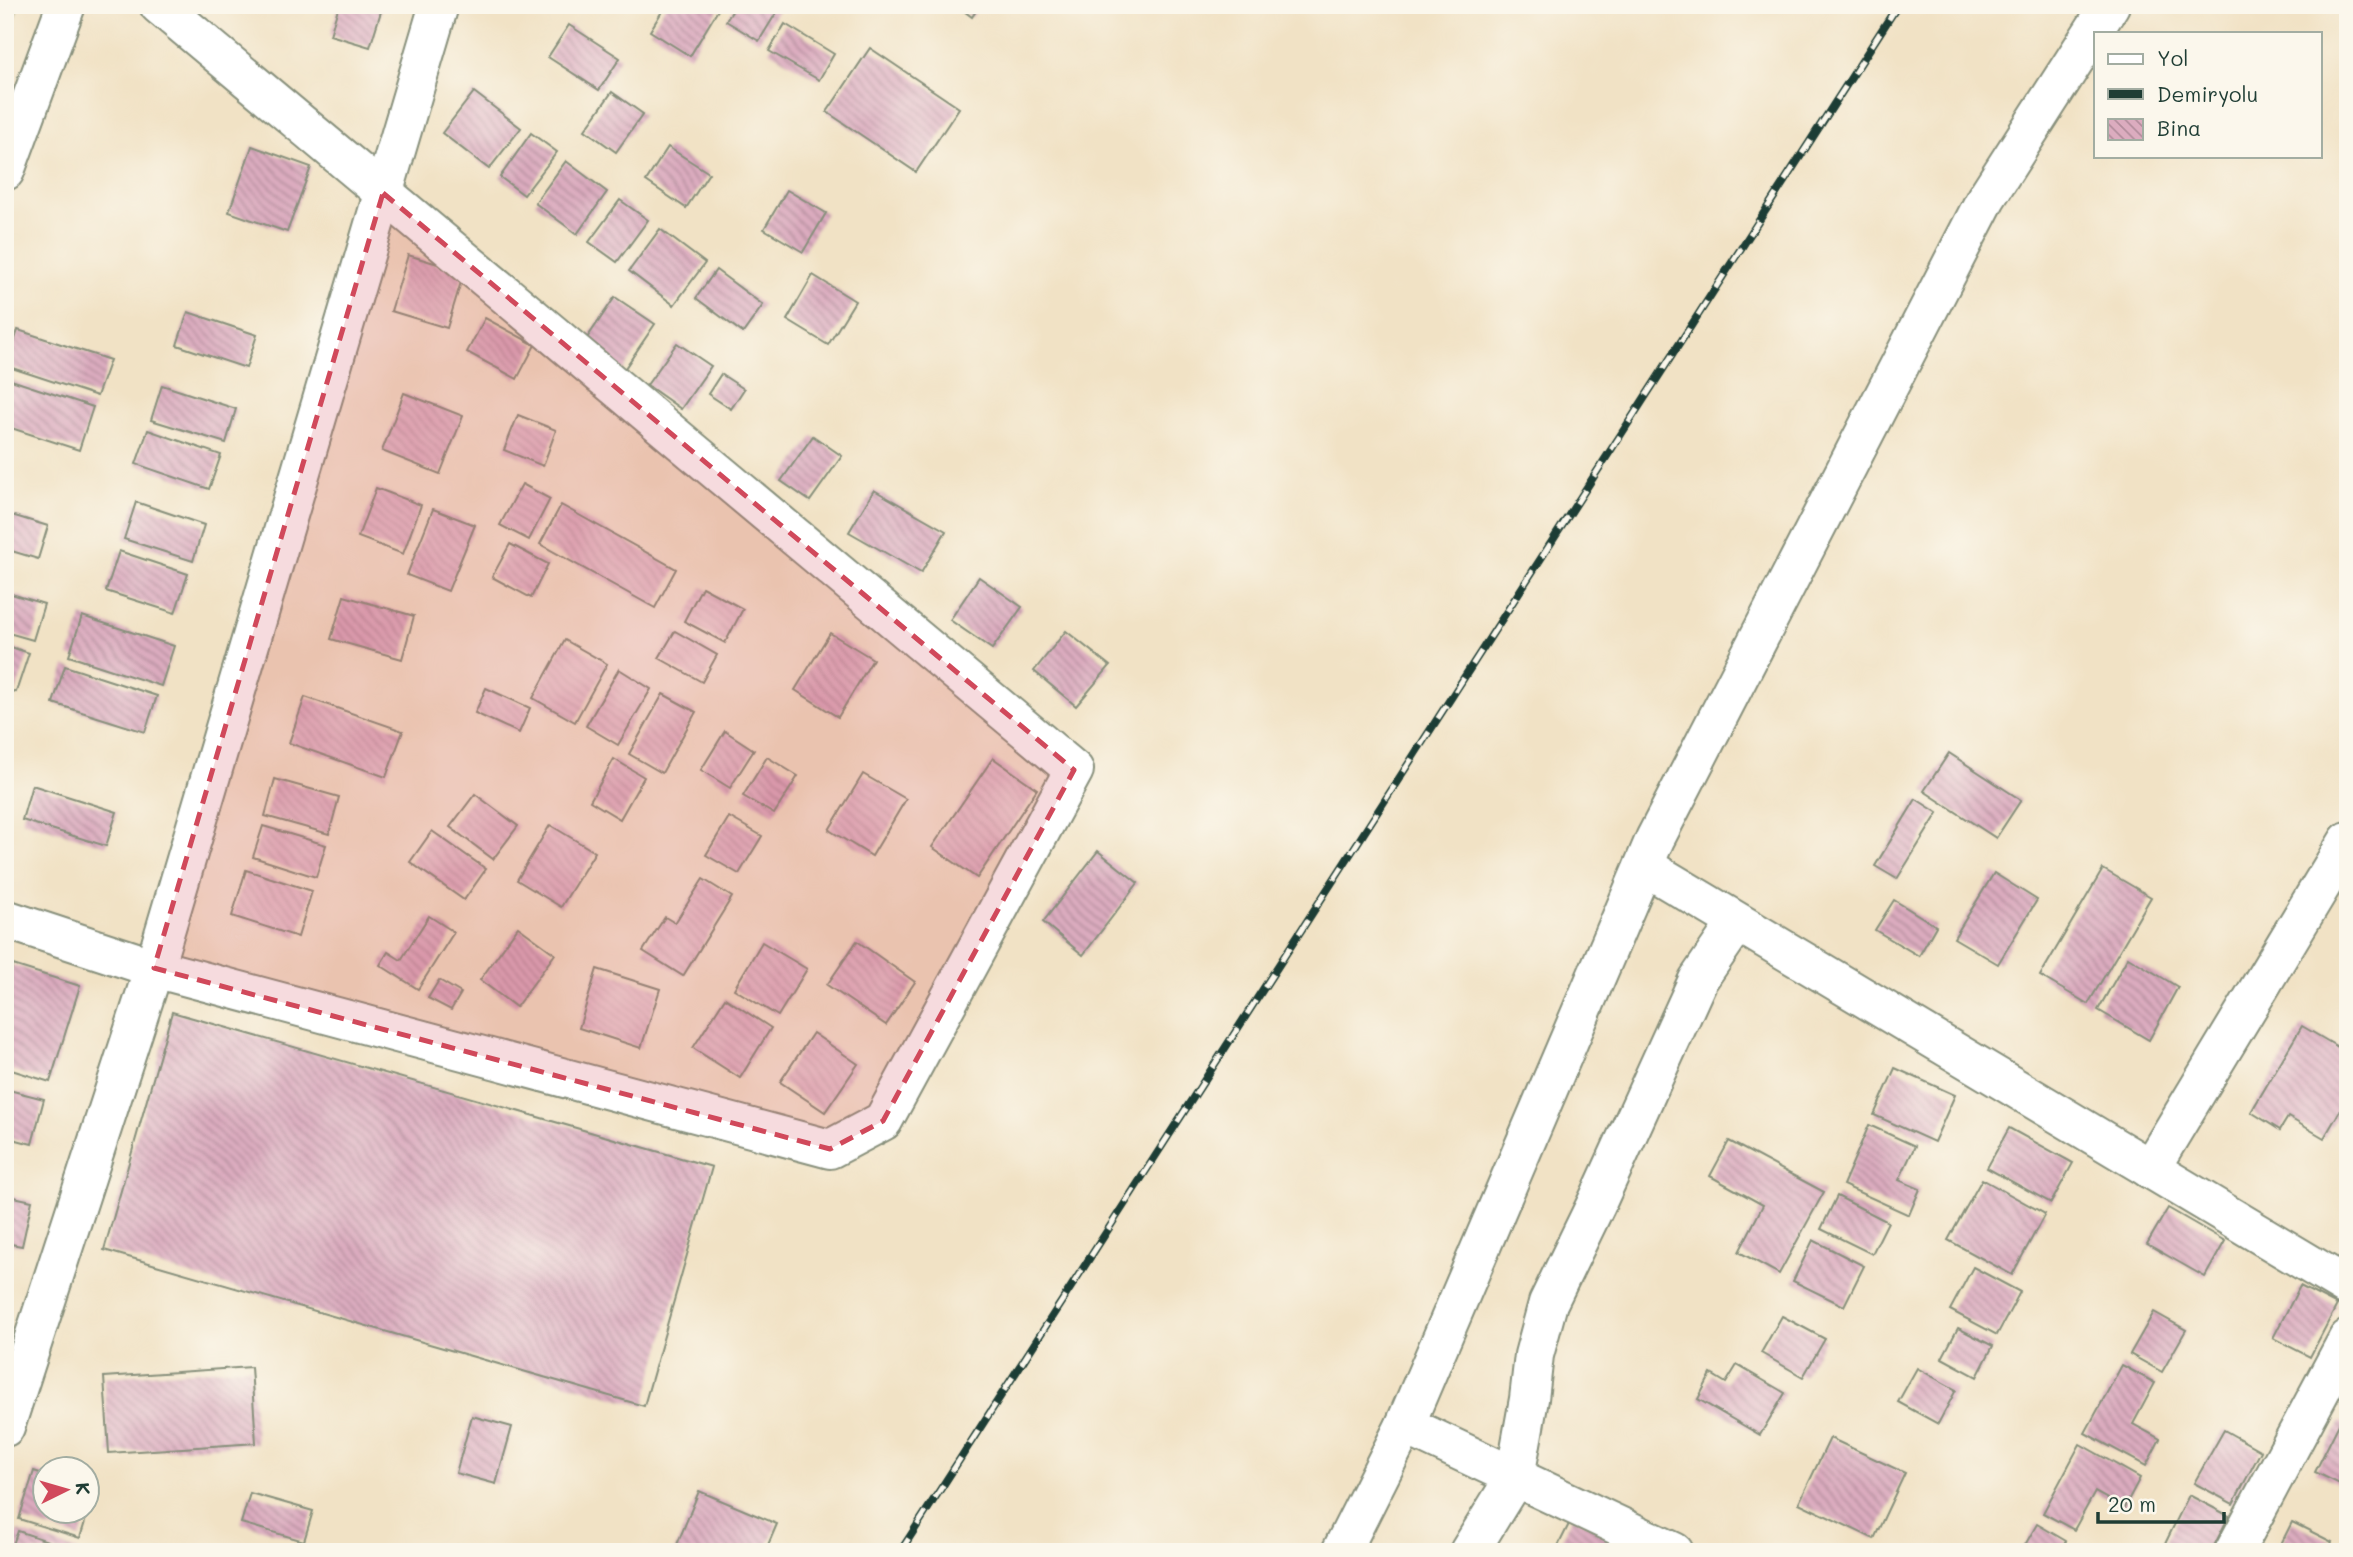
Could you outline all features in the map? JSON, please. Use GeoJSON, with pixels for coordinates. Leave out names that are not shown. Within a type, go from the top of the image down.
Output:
{"type":"FeatureCollection","features":[{"type":"Feature","properties":{"kind":"street"},"geometry":{"type":"LineString","coordinates":[[5,171],[66,5]]}},
{"type":"Feature","properties":{"kind":"street"},"geometry":{"type":"LineString","coordinates":[[5,919],[155,968],[830,1149],[883,1121],[1074,769],[159,5]]}},
{"type":"Feature","properties":{"kind":"street"},"geometry":{"type":"LineString","coordinates":[[5,1426],[155,968],[439,5]]}},
{"type":"Feature","properties":{"kind":"street"},"geometry":{"type":"LineString","coordinates":[[1341,1552],[1405,1425],[1661,826],[1986,198],[2110,5]]}},
{"type":"Feature","properties":{"kind":"street"},"geometry":{"type":"LineString","coordinates":[[2150,1169],[2348,841]]}},
{"type":"Feature","properties":{"kind":"street"},"geometry":{"type":"LineString","coordinates":[[1644,866],[2348,1287]]}},
{"type":"Feature","properties":{"kind":"street"},"geometry":{"type":"LineString","coordinates":[[1469,1552],[1515,1477],[1534,1355],[1548,1303],[1698,980],[1737,923]]}},
{"type":"Feature","properties":{"kind":"street"},"geometry":{"type":"LineString","coordinates":[[2234,1552],[2348,1339]]}},
{"type":"Feature","properties":{"kind":"street"},"geometry":{"type":"LineString","coordinates":[[1405,1425],[1674,1552]]}},
{"type":"Feature","properties":{"kind":"highlighted area"},"geometry":{"type":"Polygon","coordinates":[[[383,193],[1074,770],[883,1121],[830,1149],[154,968],[383,193]]]}},
{"type":"Feature","properties":{"kind":"green space"},"geometry":{"type":"Polygon","coordinates":[[[5,5],[18,5],[5,44],[5,5]]]}},
{"type":"Feature","properties":{"kind":"building"},"geometry":{"type":"Polygon","coordinates":[[[339,5],[383,5],[370,47],[330,35],[339,5]]]}},
{"type":"Feature","properties":{"kind":"building"},"geometry":{"type":"Polygon","coordinates":[[[666,5],[721,5],[690,56],[650,31],[666,5]]]}},
{"type":"Feature","properties":{"kind":"building"},"geometry":{"type":"Polygon","coordinates":[[[736,5],[781,5],[759,41],[726,21],[736,5]]]}},
{"type":"Feature","properties":{"kind":"building"},"geometry":{"type":"Polygon","coordinates":[[[956,5],[980,5],[972,17],[956,5]]]}},
{"type":"Feature","properties":{"kind":"building"},"geometry":{"type":"Polygon","coordinates":[[[785,24],[834,54],[819,80],[769,51],[785,24]]]}},
{"type":"Feature","properties":{"kind":"building"},"geometry":{"type":"Polygon","coordinates":[[[569,25],[620,58],[599,90],[548,57],[569,25]]]}},
{"type":"Feature","properties":{"kind":"building"},"geometry":{"type":"Polygon","coordinates":[[[870,48],[959,108],[916,172],[827,112],[870,48]]]}},
{"type":"Feature","properties":{"kind":"building"},"geometry":{"type":"Polygon","coordinates":[[[474,92],[521,128],[489,169],[442,133],[474,92]]]}},
{"type":"Feature","properties":{"kind":"building"},"geometry":{"type":"Polygon","coordinates":[[[612,92],[643,114],[616,152],[585,130],[612,92]]]}},
{"type":"Feature","properties":{"kind":"building"},"geometry":{"type":"Polygon","coordinates":[[[531,133],[557,152],[524,195],[500,177],[531,133]]]}},
{"type":"Feature","properties":{"kind":"building"},"geometry":{"type":"Polygon","coordinates":[[[252,146],[311,167],[287,232],[229,212],[252,146]]]}},
{"type":"Feature","properties":{"kind":"building"},"geometry":{"type":"Polygon","coordinates":[[[668,147],[709,173],[686,208],[646,181],[668,147]]]}},
{"type":"Feature","properties":{"kind":"building"},"geometry":{"type":"Polygon","coordinates":[[[566,161],[607,192],[577,234],[535,203],[566,161]]]}},
{"type":"Feature","properties":{"kind":"building"},"geometry":{"type":"Polygon","coordinates":[[[787,190],[826,213],[803,252],[764,229],[787,190]]]}},
{"type":"Feature","properties":{"kind":"building"},"geometry":{"type":"Polygon","coordinates":[[[620,200],[648,220],[617,262],[589,242],[620,200]]]}},
{"type":"Feature","properties":{"kind":"building"},"geometry":{"type":"Polygon","coordinates":[[[660,229],[705,263],[674,305],[629,271],[660,229]]]}},
{"type":"Feature","properties":{"kind":"building"},"geometry":{"type":"Polygon","coordinates":[[[408,255],[464,272],[447,328],[391,311],[408,255]]]}},
{"type":"Feature","properties":{"kind":"building"},"geometry":{"type":"Polygon","coordinates":[[[716,270],[763,305],[743,333],[696,298],[716,270]]]}},
{"type":"Feature","properties":{"kind":"building"},"geometry":{"type":"Polygon","coordinates":[[[813,275],[855,301],[828,345],[787,320],[813,275]]]}},
{"type":"Feature","properties":{"kind":"building"},"geometry":{"type":"Polygon","coordinates":[[[615,297],[655,324],[623,371],[583,344],[615,297]]]}},
{"type":"Feature","properties":{"kind":"building"},"geometry":{"type":"Polygon","coordinates":[[[188,312],[257,335],[246,368],[177,345],[188,312]]]}},
{"type":"Feature","properties":{"kind":"building"},"geometry":{"type":"Polygon","coordinates":[[[485,318],[535,345],[517,379],[467,352],[485,318]]]}},
{"type":"Feature","properties":{"kind":"building"},"geometry":{"type":"Polygon","coordinates":[[[18,330],[110,360],[97,396],[6,366],[18,330]]]}},
{"type":"Feature","properties":{"kind":"building"},"geometry":{"type":"Polygon","coordinates":[[[677,343],[711,366],[681,409],[647,385],[677,343]]]}},
{"type":"Feature","properties":{"kind":"building"},"geometry":{"type":"Polygon","coordinates":[[[721,374],[744,389],[731,409],[708,394],[721,374]]]}},
{"type":"Feature","properties":{"kind":"building"},"geometry":{"type":"Polygon","coordinates":[[[5,378],[93,407],[79,450],[5,426],[5,378]]]}},
{"type":"Feature","properties":{"kind":"building"},"geometry":{"type":"Polygon","coordinates":[[[162,385],[236,409],[226,443],[151,420],[162,385]]]}},
{"type":"Feature","properties":{"kind":"building"},"geometry":{"type":"Polygon","coordinates":[[[404,393],[463,416],[440,474],[382,451],[404,393]]]}},
{"type":"Feature","properties":{"kind":"building"},"geometry":{"type":"Polygon","coordinates":[[[518,415],[556,430],[543,466],[504,450],[518,415]]]}},
{"type":"Feature","properties":{"kind":"building"},"geometry":{"type":"Polygon","coordinates":[[[148,430],[221,455],[209,489],[136,464],[148,430]]]}},
{"type":"Feature","properties":{"kind":"building"},"geometry":{"type":"Polygon","coordinates":[[[813,436],[842,456],[810,501],[781,481],[813,436]]]}},
{"type":"Feature","properties":{"kind":"building"},"geometry":{"type":"Polygon","coordinates":[[[522,484],[550,499],[529,540],[500,525],[522,484]]]}},
{"type":"Feature","properties":{"kind":"building"},"geometry":{"type":"Polygon","coordinates":[[[376,488],[421,505],[403,554],[358,537],[376,488]]]}},
{"type":"Feature","properties":{"kind":"building"},"geometry":{"type":"Polygon","coordinates":[[[874,490],[946,531],[921,573],[849,532],[874,490]]]}},
{"type":"Feature","properties":{"kind":"building"},"geometry":{"type":"Polygon","coordinates":[[[136,502],[204,525],[193,561],[124,539],[136,502]]]}},
{"type":"Feature","properties":{"kind":"building"},"geometry":{"type":"Polygon","coordinates":[[[561,505],[676,569],[655,608],[540,544],[561,505]]]}},
{"type":"Feature","properties":{"kind":"building"},"geometry":{"type":"Polygon","coordinates":[[[433,509],[475,525],[448,591],[407,575],[433,509]]]}},
{"type":"Feature","properties":{"kind":"building"},"geometry":{"type":"Polygon","coordinates":[[[5,513],[48,526],[38,559],[5,549],[5,513]]]}},
{"type":"Feature","properties":{"kind":"building"},"geometry":{"type":"Polygon","coordinates":[[[510,544],[548,564],[531,598],[492,577],[510,544]]]}},
{"type":"Feature","properties":{"kind":"building"},"geometry":{"type":"Polygon","coordinates":[[[119,551],[188,574],[175,613],[106,591],[119,551]]]}},
{"type":"Feature","properties":{"kind":"building"},"geometry":{"type":"Polygon","coordinates":[[[979,577],[1022,607],[992,649],[950,620],[979,577]]]}},
{"type":"Feature","properties":{"kind":"building"},"geometry":{"type":"Polygon","coordinates":[[[702,587],[743,609],[725,643],[684,621],[702,587]]]}},
{"type":"Feature","properties":{"kind":"building"},"geometry":{"type":"Polygon","coordinates":[[[5,592],[44,604],[33,640],[5,632],[5,592]]]}},
{"type":"Feature","properties":{"kind":"building"},"geometry":{"type":"Polygon","coordinates":[[[344,596],[414,616],[402,659],[331,639],[344,596]]]}},
{"type":"Feature","properties":{"kind":"building"},"geometry":{"type":"Polygon","coordinates":[[[82,616],[174,646],[161,686],[69,656],[82,616]]]}},
{"type":"Feature","properties":{"kind":"building"},"geometry":{"type":"Polygon","coordinates":[[[675,631],[717,655],[702,682],[659,658],[675,631]]]}},
{"type":"Feature","properties":{"kind":"building"},"geometry":{"type":"Polygon","coordinates":[[[1066,631],[1110,666],[1076,706],[1034,671],[1066,631]]]}},
{"type":"Feature","properties":{"kind":"building"},"geometry":{"type":"Polygon","coordinates":[[[830,633],[873,659],[838,717],[795,690],[830,633]]]}},
{"type":"Feature","properties":{"kind":"building"},"geometry":{"type":"Polygon","coordinates":[[[565,640],[607,664],[575,722],[533,698],[565,640]]]}},
{"type":"Feature","properties":{"kind":"building"},"geometry":{"type":"Polygon","coordinates":[[[5,645],[29,653],[16,692],[5,689],[5,645]]]}},
{"type":"Feature","properties":{"kind":"building"},"geometry":{"type":"Polygon","coordinates":[[[65,666],[157,696],[145,732],[53,703],[65,666]]]}},
{"type":"Feature","properties":{"kind":"building"},"geometry":{"type":"Polygon","coordinates":[[[619,669],[651,689],[618,745],[586,726],[619,669]]]}},
{"type":"Feature","properties":{"kind":"building"},"geometry":{"type":"Polygon","coordinates":[[[486,688],[530,708],[519,733],[475,713],[486,688]]]}},
{"type":"Feature","properties":{"kind":"building"},"geometry":{"type":"Polygon","coordinates":[[[663,694],[696,712],[662,773],[629,754],[663,694]]]}},
{"type":"Feature","properties":{"kind":"building"},"geometry":{"type":"Polygon","coordinates":[[[305,697],[403,731],[386,777],[289,743],[305,697]]]}},
{"type":"Feature","properties":{"kind":"building"},"geometry":{"type":"Polygon","coordinates":[[[725,731],[754,750],[730,788],[701,770],[725,731]]]}},
{"type":"Feature","properties":{"kind":"building"},"geometry":{"type":"Polygon","coordinates":[[[1949,753],[2021,800],[1996,838],[1924,791],[1949,753]]]}},
{"type":"Feature","properties":{"kind":"building"},"geometry":{"type":"Polygon","coordinates":[[[767,757],[798,776],[774,814],[743,796],[767,757]]]}},
{"type":"Feature","properties":{"kind":"building"},"geometry":{"type":"Polygon","coordinates":[[[993,758],[1037,789],[977,878],[932,847],[993,758]]]}},
{"type":"Feature","properties":{"kind":"building"},"geometry":{"type":"Polygon","coordinates":[[[614,759],[644,777],[620,819],[590,801],[614,759]]]}},
{"type":"Feature","properties":{"kind":"building"},"geometry":{"type":"Polygon","coordinates":[[[863,774],[906,799],[872,856],[829,830],[863,774]]]}},
{"type":"Feature","properties":{"kind":"building"},"geometry":{"type":"Polygon","coordinates":[[[275,779],[339,797],[329,834],[265,816],[275,779]]]}},
{"type":"Feature","properties":{"kind":"building"},"geometry":{"type":"Polygon","coordinates":[[[32,785],[117,812],[106,846],[22,820],[32,785]]]}},
{"type":"Feature","properties":{"kind":"building"},"geometry":{"type":"Polygon","coordinates":[[[475,794],[518,826],[493,859],[450,827],[475,794]]]}},
{"type":"Feature","properties":{"kind":"building"},"geometry":{"type":"Polygon","coordinates":[[[1916,799],[1938,813],[1897,879],[1875,866],[1916,799]]]}},
{"type":"Feature","properties":{"kind":"building"},"geometry":{"type":"Polygon","coordinates":[[[729,817],[762,836],[739,874],[706,855],[729,817]]]}},
{"type":"Feature","properties":{"kind":"building"},"geometry":{"type":"Polygon","coordinates":[[[550,825],[595,852],[561,907],[517,880],[550,825]]]}},
{"type":"Feature","properties":{"kind":"building"},"geometry":{"type":"Polygon","coordinates":[[[263,826],[326,845],[316,877],[253,857],[263,826]]]}},
{"type":"Feature","properties":{"kind":"building"},"geometry":{"type":"Polygon","coordinates":[[[432,831],[486,869],[464,900],[410,862],[432,831]]]}},
{"type":"Feature","properties":{"kind":"building"},"geometry":{"type":"Polygon","coordinates":[[[1098,851],[1138,883],[1083,955],[1043,922],[1098,851]]]}},
{"type":"Feature","properties":{"kind":"building"},"geometry":{"type":"Polygon","coordinates":[[[2103,869],[2151,897],[2088,1004],[2040,976],[2103,869]]]}},
{"type":"Feature","properties":{"kind":"building"},"geometry":{"type":"Polygon","coordinates":[[[246,870],[312,891],[298,937],[232,916],[246,870]]]}},
{"type":"Feature","properties":{"kind":"building"},"geometry":{"type":"Polygon","coordinates":[[[1994,873],[2037,900],[1998,964],[1954,938],[1994,873]]]}},
{"type":"Feature","properties":{"kind":"building"},"geometry":{"type":"Polygon","coordinates":[[[703,879],[732,897],[683,976],[643,951],[665,917],[675,923],[703,879]]]}},
{"type":"Feature","properties":{"kind":"building"},"geometry":{"type":"Polygon","coordinates":[[[1894,900],[1936,926],[1919,956],[1875,930],[1894,900]]]}},
{"type":"Feature","properties":{"kind":"building"},"geometry":{"type":"Polygon","coordinates":[[[429,916],[454,932],[418,989],[380,965],[388,952],[401,960],[429,916]]]}},
{"type":"Feature","properties":{"kind":"building"},"geometry":{"type":"Polygon","coordinates":[[[518,927],[555,954],[516,1007],[480,980],[518,927]]]}},
{"type":"Feature","properties":{"kind":"building"},"geometry":{"type":"Polygon","coordinates":[[[857,941],[915,982],[886,1025],[827,985],[857,941]]]}},
{"type":"Feature","properties":{"kind":"building"},"geometry":{"type":"Polygon","coordinates":[[[762,942],[807,969],[778,1016],[734,989],[762,942]]]}},
{"type":"Feature","properties":{"kind":"building"},"geometry":{"type":"Polygon","coordinates":[[[2128,957],[2178,987],[2149,1040],[2098,1010],[2128,957]]]}},
{"type":"Feature","properties":{"kind":"building"},"geometry":{"type":"Polygon","coordinates":[[[13,965],[80,986],[50,1082],[5,1068],[5,988],[13,965]]]}},
{"type":"Feature","properties":{"kind":"building"},"geometry":{"type":"Polygon","coordinates":[[[597,969],[660,989],[641,1048],[579,1028],[597,969]]]}},
{"type":"Feature","properties":{"kind":"building"},"geometry":{"type":"Polygon","coordinates":[[[439,980],[461,993],[451,1010],[428,998],[439,980]]]}},
{"type":"Feature","properties":{"kind":"building"},"geometry":{"type":"Polygon","coordinates":[[[725,998],[771,1028],[740,1078],[693,1048],[725,998]]]}},
{"type":"Feature","properties":{"kind":"building"},"geometry":{"type":"Polygon","coordinates":[[[172,1012],[712,1167],[644,1406],[104,1250],[172,1012]]]}},
{"type":"Feature","properties":{"kind":"building"},"geometry":{"type":"Polygon","coordinates":[[[2302,1026],[2348,1053],[2348,1097],[2324,1138],[2288,1117],[2280,1130],[2251,1112],[2302,1026]]]}},
{"type":"Feature","properties":{"kind":"building"},"geometry":{"type":"Polygon","coordinates":[[[813,1033],[858,1064],[825,1112],[780,1082],[813,1033]]]}},
{"type":"Feature","properties":{"kind":"building"},"geometry":{"type":"Polygon","coordinates":[[[1895,1068],[1955,1095],[1934,1142],[1874,1115],[1895,1068]]]}},
{"type":"Feature","properties":{"kind":"building"},"geometry":{"type":"Polygon","coordinates":[[[5,1089],[44,1099],[32,1144],[5,1137],[5,1089]]]}},
{"type":"Feature","properties":{"kind":"building"},"geometry":{"type":"Polygon","coordinates":[[[1869,1125],[1915,1146],[1899,1180],[1920,1189],[1909,1215],[1843,1185],[1869,1125]]]}},
{"type":"Feature","properties":{"kind":"building"},"geometry":{"type":"Polygon","coordinates":[[[2009,1128],[2073,1163],[2051,1203],[1987,1168],[2009,1128]]]}},
{"type":"Feature","properties":{"kind":"building"},"geometry":{"type":"Polygon","coordinates":[[[1729,1141],[1824,1192],[1779,1274],[1739,1252],[1763,1205],[1710,1176],[1729,1141]]]}},
{"type":"Feature","properties":{"kind":"building"},"geometry":{"type":"Polygon","coordinates":[[[1982,1179],[2045,1214],[2012,1275],[1948,1240],[1982,1179]]]}},
{"type":"Feature","properties":{"kind":"building"},"geometry":{"type":"Polygon","coordinates":[[[5,1195],[32,1201],[22,1246],[5,1243],[5,1195]]]}},
{"type":"Feature","properties":{"kind":"building"},"geometry":{"type":"Polygon","coordinates":[[[1837,1196],[1888,1222],[1872,1254],[1821,1229],[1837,1196]]]}},
{"type":"Feature","properties":{"kind":"building"},"geometry":{"type":"Polygon","coordinates":[[[2168,1208],[2225,1241],[2205,1277],[2147,1244],[2168,1208]]]}},
{"type":"Feature","properties":{"kind":"building"},"geometry":{"type":"Polygon","coordinates":[[[1813,1240],[1864,1266],[1844,1306],[1793,1281],[1813,1240]]]}},
{"type":"Feature","properties":{"kind":"building"},"geometry":{"type":"Polygon","coordinates":[[[1973,1267],[2020,1292],[1997,1335],[1950,1310],[1973,1267]]]}},
{"type":"Feature","properties":{"kind":"building"},"geometry":{"type":"Polygon","coordinates":[[[2300,1286],[2337,1305],[2310,1357],[2273,1338],[2300,1286]]]}},
{"type":"Feature","properties":{"kind":"building"},"geometry":{"type":"Polygon","coordinates":[[[2154,1312],[2186,1330],[2162,1372],[2130,1354],[2154,1312]]]}},
{"type":"Feature","properties":{"kind":"building"},"geometry":{"type":"Polygon","coordinates":[[[1782,1316],[1825,1339],[1803,1377],[1761,1353],[1782,1316]]]}},
{"type":"Feature","properties":{"kind":"building"},"geometry":{"type":"Polygon","coordinates":[[[1958,1328],[1993,1346],[1977,1377],[1942,1358],[1958,1328]]]}},
{"type":"Feature","properties":{"kind":"building"},"geometry":{"type":"Polygon","coordinates":[[[1737,1365],[1785,1393],[1760,1435],[1698,1399],[1711,1374],[1726,1383],[1737,1365]]]}},
{"type":"Feature","properties":{"kind":"building"},"geometry":{"type":"Polygon","coordinates":[[[2122,1365],[2155,1383],[2133,1424],[2160,1439],[2146,1466],[2085,1433],[2122,1365]]]}},
{"type":"Feature","properties":{"kind":"building"},"geometry":{"type":"Polygon","coordinates":[[[251,1367],[256,1443],[109,1453],[104,1377],[251,1367]]]}},
{"type":"Feature","properties":{"kind":"building"},"geometry":{"type":"Polygon","coordinates":[[[1917,1368],[1956,1390],[1938,1424],[1898,1402],[1917,1368]]]}},
{"type":"Feature","properties":{"kind":"building"},"geometry":{"type":"Polygon","coordinates":[[[472,1416],[512,1427],[496,1484],[456,1473],[472,1416]]]}},
{"type":"Feature","properties":{"kind":"building"},"geometry":{"type":"Polygon","coordinates":[[[2340,1422],[2348,1426],[2348,1488],[2315,1472],[2340,1422]]]}},
{"type":"Feature","properties":{"kind":"building"},"geometry":{"type":"Polygon","coordinates":[[[2224,1430],[2261,1451],[2233,1504],[2194,1483],[2224,1430]]]}},
{"type":"Feature","properties":{"kind":"building"},"geometry":{"type":"Polygon","coordinates":[[[1830,1438],[1905,1473],[1874,1539],[1799,1503],[1830,1438]]]}},
{"type":"Feature","properties":{"kind":"building"},"geometry":{"type":"Polygon","coordinates":[[[2080,1444],[2140,1478],[2124,1508],[2095,1492],[2074,1530],[2043,1513],[2080,1444]]]}},
{"type":"Feature","properties":{"kind":"building"},"geometry":{"type":"Polygon","coordinates":[[[32,1477],[32,1523],[19,1519],[32,1477]]]}},
{"type":"Feature","properties":{"kind":"building"},"geometry":{"type":"Polygon","coordinates":[[[699,1491],[777,1524],[765,1552],[674,1552],[699,1491]]]}},
{"type":"Feature","properties":{"kind":"building"},"geometry":{"type":"Polygon","coordinates":[[[250,1493],[313,1511],[304,1541],[241,1523],[250,1493]]]}},
{"type":"Feature","properties":{"kind":"building"},"geometry":{"type":"Polygon","coordinates":[[[2189,1495],[2229,1516],[2211,1552],[2161,1552],[2189,1495]]]}},
{"type":"Feature","properties":{"kind":"building"},"geometry":{"type":"Polygon","coordinates":[[[1573,1516],[1643,1552],[1555,1552],[1573,1516]]]}},
{"type":"Feature","properties":{"kind":"building"},"geometry":{"type":"Polygon","coordinates":[[[2292,1522],[2332,1542],[2327,1552],[2277,1552],[2292,1522]]]}},
{"type":"Feature","properties":{"kind":"building"},"geometry":{"type":"Polygon","coordinates":[[[2037,1524],[2066,1541],[2060,1552],[2021,1552],[2037,1524]]]}},
{"type":"Feature","properties":{"kind":"building"},"geometry":{"type":"Polygon","coordinates":[[[41,1526],[84,1526],[80,1538],[41,1526]]]}},
{"type":"Feature","properties":{"kind":"building"},"geometry":{"type":"Polygon","coordinates":[[[18,1531],[77,1551],[77,1552],[10,1552],[18,1531]]]}},
{"type":"Feature","properties":{"kind":"railway"},"geometry":{"type":"LineString","coordinates":[[900,1552],[1898,5]]}}]}
